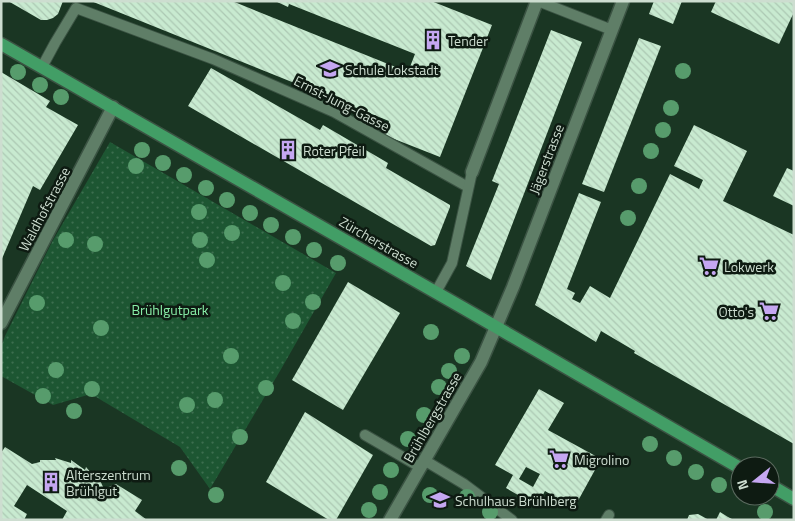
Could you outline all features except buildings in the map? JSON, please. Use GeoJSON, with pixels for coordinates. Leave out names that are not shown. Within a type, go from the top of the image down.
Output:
{"type":"FeatureCollection","features":[{"type":"Feature","properties":{"kind":"main road","name":"Zürcherstrasse"},"geometry":{"type":"LineString","coordinates":[[1,44],[730,462]]}},
{"type":"Feature","properties":{"kind":"main road"},"geometry":{"type":"LineString","coordinates":[[780,491],[794,499]]}},
{"type":"Feature","properties":{"kind":"street"},"geometry":{"type":"LineString","coordinates":[[472,172],[538,1]]}},
{"type":"Feature","properties":{"kind":"street","name":"Jägerstrasse"},"geometry":{"type":"LineString","coordinates":[[496,327],[514,287],[623,1]]}},
{"type":"Feature","properties":{"kind":"street","name":"Waldhofstrasse"},"geometry":{"type":"LineString","coordinates":[[1,323],[113,108]]}},
{"type":"Feature","properties":{"kind":"street","name":"Brühlbergstrasse"},"geometry":{"type":"LineString","coordinates":[[390,520],[481,362],[496,327]]}},
{"type":"Feature","properties":{"kind":"lane"},"geometry":{"type":"LineString","coordinates":[[538,1],[612,30]]}},
{"type":"Feature","properties":{"kind":"lane","name":"Ernst-Jung-Gasse"},"geometry":{"type":"LineString","coordinates":[[42,67],[76,8],[213,59],[334,112],[468,187]]}},
{"type":"Feature","properties":{"kind":"lane"},"geometry":{"type":"LineString","coordinates":[[436,292],[452,263],[472,172]]}},
{"type":"Feature","properties":{"kind":"lane"},"geometry":{"type":"LineString","coordinates":[[365,436],[464,484],[512,520]]}},
{"type":"Feature","properties":{"kind":"green space","name":"Brühlgutpark"},"geometry":{"type":"Polygon","coordinates":[[[110,142],[336,273],[210,489],[180,447],[91,394],[53,405],[1,376],[1,347],[5,336],[52,242],[110,142]]]}},
{"type":"Feature","properties":{"kind":"place","name":"Tender"},"geometry":{"type":"Point","coordinates":[433,40]}},
{"type":"Feature","properties":{"kind":"place","name":"Schule Lokstadt"},"geometry":{"type":"Point","coordinates":[330,69]}},
{"type":"Feature","properties":{"kind":"place","name":"Roter Pfeil"},"geometry":{"type":"Point","coordinates":[288,150]}},
{"type":"Feature","properties":{"kind":"place","name":"Lokwerk"},"geometry":{"type":"Point","coordinates":[709,266]}},
{"type":"Feature","properties":{"kind":"place","name":"Otto's"},"geometry":{"type":"Point","coordinates":[769,311]}},
{"type":"Feature","properties":{"kind":"place","name":"Migrolino"},"geometry":{"type":"Point","coordinates":[559,459]}},
{"type":"Feature","properties":{"kind":"place","name":"Alterszentrum Brühlgut"},"geometry":{"type":"Point","coordinates":[51,482]}},
{"type":"Feature","properties":{"kind":"place","name":"Schulhaus Brühlberg"},"geometry":{"type":"Point","coordinates":[440,500]}}]}
